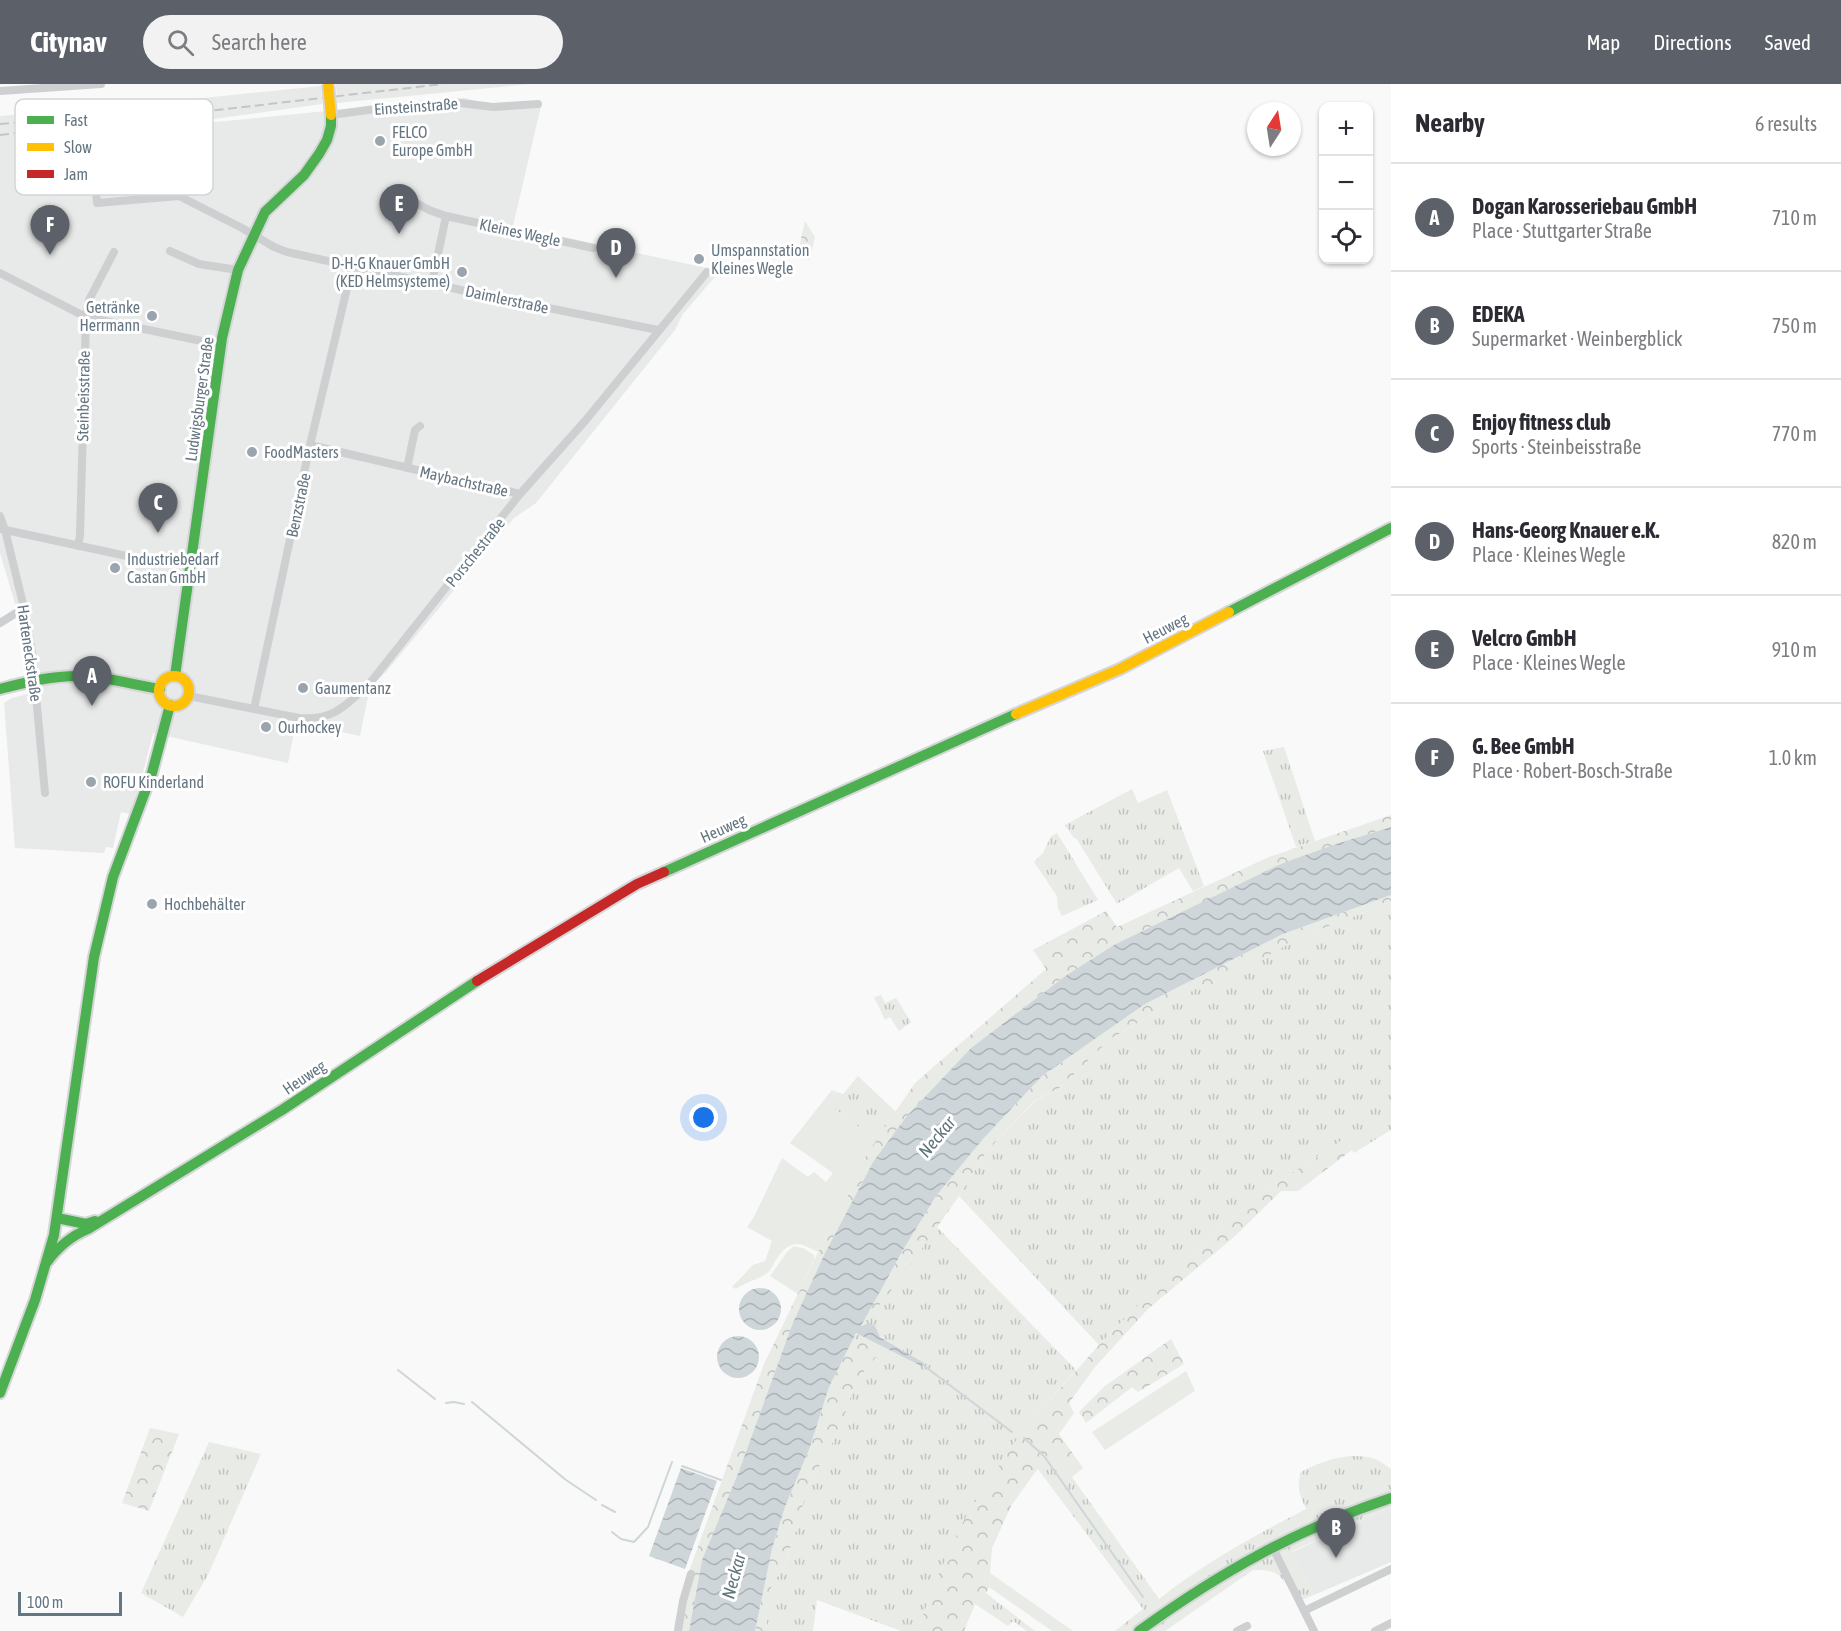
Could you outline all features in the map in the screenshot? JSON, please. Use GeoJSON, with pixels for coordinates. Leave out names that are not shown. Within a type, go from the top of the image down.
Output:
{"type":"FeatureCollection","features":[{"type":"Feature","properties":{"kind":"street"},"geometry":{"type":"LineString","coordinates":[[0,91],[101,84]]}},
{"type":"Feature","properties":{"kind":"street","name":"Ludwigsburger Straße"},"geometry":{"type":"LineString","coordinates":[[175,676],[221,345],[232,290],[238,270],[265,212],[304,175],[327,140],[331,126],[328,84]]}},
{"type":"Feature","properties":{"kind":"street","name":"Einsteinstraße"},"geometry":{"type":"LineString","coordinates":[[331,115],[440,103],[462,102],[493,107],[538,104]]}},
{"type":"Feature","properties":{"kind":"street","name":"Daimlerstraße"},"geometry":{"type":"LineString","coordinates":[[96,195],[97,203],[179,196],[286,252],[658,330]]}},
{"type":"Feature","properties":{"kind":"street","name":"Kleines Wegle"},"geometry":{"type":"LineString","coordinates":[[408,199],[446,216],[593,248]]}},
{"type":"Feature","properties":{"kind":"street"},"geometry":{"type":"LineString","coordinates":[[432,283],[446,216]]}},
{"type":"Feature","properties":{"kind":"street"},"geometry":{"type":"LineString","coordinates":[[170,251],[199,264],[238,270]]}},
{"type":"Feature","properties":{"kind":"street","name":"Steinbeisstraße"},"geometry":{"type":"LineString","coordinates":[[78,546],[86,317],[89,300],[114,252]]}},
{"type":"Feature","properties":{"kind":"street","name":"Benzstraße"},"geometry":{"type":"LineString","coordinates":[[254,709],[310,445],[352,267]]}},
{"type":"Feature","properties":{"kind":"street","name":"Porschestraße"},"geometry":{"type":"LineString","coordinates":[[189,696],[313,719],[326,717],[347,705],[379,672],[520,494],[585,421],[707,272]]}},
{"type":"Feature","properties":{"kind":"street"},"geometry":{"type":"LineString","coordinates":[[0,273],[86,317],[221,345]]}},
{"type":"Feature","properties":{"kind":"street","name":"Maybachstraße"},"geometry":{"type":"LineString","coordinates":[[407,468],[415,430],[420,426]]}},
{"type":"Feature","properties":{"kind":"street","name":"Maybachstraße"},"geometry":{"type":"LineString","coordinates":[[310,445],[520,494]]}},
{"type":"Feature","properties":{"kind":"street","name":"Harteneckstraße"},"geometry":{"type":"LineString","coordinates":[[0,516],[24,608],[36,681],[45,793]]}},
{"type":"Feature","properties":{"kind":"street","name":"Heuweg"},"geometry":{"type":"LineString","coordinates":[[47,1262],[63,1243],[282,1110],[453,997],[637,884],[1120,669],[1391,528]]}},
{"type":"Feature","properties":{"kind":"street"},"geometry":{"type":"LineString","coordinates":[[3,530],[164,564]]}},
{"type":"Feature","properties":{"kind":"street"},"geometry":{"type":"LineString","coordinates":[[0,623],[24,608]]}},
{"type":"Feature","properties":{"kind":"street"},"geometry":{"type":"LineString","coordinates":[[0,689],[36,681],[80,676],[104,678],[160,689]]}},
{"type":"Feature","properties":{"kind":"street"},"geometry":{"type":"LineString","coordinates":[[175,676],[187,683],[189,690],[189,696],[177,706],[162,700],[160,689],[166,679],[175,676]]}},
{"type":"Feature","properties":{"kind":"street"},"geometry":{"type":"LineString","coordinates":[[0,1393],[47,1262],[57,1218],[98,937],[107,898],[152,773],[170,705]]}},
{"type":"Feature","properties":{"kind":"street"},"geometry":{"type":"LineString","coordinates":[[57,1218],[86,1224],[102,1219]]}},
{"type":"Feature","properties":{"kind":"street"},"geometry":{"type":"LineString","coordinates":[[57,1218],[60,1225],[67,1230],[82,1231]]}},
{"type":"Feature","properties":{"kind":"street"},"geometry":{"type":"LineString","coordinates":[[1139,1631],[1203,1586],[1272,1546],[1333,1517],[1391,1498]]}},
{"type":"Feature","properties":{"kind":"street"},"geometry":{"type":"LineString","coordinates":[[1272,1546],[1314,1631]]}},
{"type":"Feature","properties":{"kind":"street"},"geometry":{"type":"LineString","coordinates":[[1304,1611],[1391,1569]]}},
{"type":"Feature","properties":{"kind":"street"},"geometry":{"type":"LineString","coordinates":[[678,1631],[691,1574]]}},
{"type":"Feature","properties":{"kind":"street"},"geometry":{"type":"LineString","coordinates":[[1375,1631],[1391,1623]]}},
{"type":"Feature","properties":{"kind":"street"},"geometry":{"type":"LineString","coordinates":[[1237,1631],[1247,1626]]}},
{"type":"Feature","properties":{"kind":"shaded area"},"geometry":{"type":"Polygon","coordinates":[[[336,84],[529,84],[337,103],[336,84]]]}},
{"type":"Feature","properties":{"kind":"shaded area"},"geometry":{"type":"Polygon","coordinates":[[[321,86],[322,104],[213,119],[213,99],[193,99],[321,86]]]}},
{"type":"Feature","properties":{"kind":"shaded area"},"geometry":{"type":"Polygon","coordinates":[[[466,98],[485,104],[537,101],[541,106],[513,226],[720,271],[683,314],[675,330],[536,503],[514,518],[386,672],[370,687],[360,736],[296,722],[288,763],[153,733],[130,814],[121,812],[113,848],[106,847],[104,853],[15,848],[4,703],[27,694],[18,614],[0,553],[0,116],[15,115],[15,195],[213,195],[213,122],[399,102],[466,98]]]}},
{"type":"Feature","properties":{"kind":"shaded area"},"geometry":{"type":"Polygon","coordinates":[[[1391,1507],[1391,1562],[1314,1595],[1292,1552],[1391,1507]]]}},
{"type":"Feature","properties":{"kind":"green space"},"geometry":{"type":"Polygon","coordinates":[[[805,221],[815,237],[810,260],[797,257],[805,221]]]}},
{"type":"Feature","properties":{"kind":"green space"},"geometry":{"type":"Polygon","coordinates":[[[1284,747],[1315,841],[1296,847],[1263,751],[1284,747]]]}},
{"type":"Feature","properties":{"kind":"green space"},"geometry":{"type":"Polygon","coordinates":[[[1132,789],[1138,803],[1167,790],[1204,886],[1193,891],[1179,868],[1117,904],[1076,838],[1065,825],[1132,789]]]}},
{"type":"Feature","properties":{"kind":"green space"},"geometry":{"type":"Polygon","coordinates":[[[1391,815],[1391,827],[1336,844],[1064,977],[971,1048],[906,1117],[873,1162],[824,1255],[792,1325],[739,1471],[702,1560],[689,1631],[674,1631],[688,1574],[764,1364],[866,1155],[915,1083],[1046,969],[1033,950],[1106,911],[1117,927],[1269,857],[1391,815]]]}},
{"type":"Feature","properties":{"kind":"green space"},"geometry":{"type":"Polygon","coordinates":[[[1057,833],[1098,900],[1062,916],[1058,908],[1057,896],[1034,862],[1043,853],[1051,836],[1057,833]]]}},
{"type":"Feature","properties":{"kind":"green space"},"geometry":{"type":"Polygon","coordinates":[[[1391,895],[1391,902],[1303,936],[1209,988],[1197,988],[1110,1039],[1061,1087],[1034,1101],[987,1151],[959,1196],[902,1277],[877,1308],[869,1311],[936,1196],[983,1139],[1042,1076],[1145,1004],[1283,934],[1391,895]]]}},
{"type":"Feature","properties":{"kind":"green space"},"geometry":{"type":"Polygon","coordinates":[[[1391,902],[1391,1130],[1354,1153],[1344,1139],[1266,1190],[1148,1295],[1099,1345],[959,1196],[987,1151],[1035,1101],[1061,1087],[1110,1039],[1197,988],[1209,987],[1303,936],[1391,902]]]}},
{"type":"Feature","properties":{"kind":"green space"},"geometry":{"type":"Polygon","coordinates":[[[881,995],[885,1003],[896,998],[911,1022],[899,1031],[890,1017],[885,1020],[874,997],[881,995]]]}},
{"type":"Feature","properties":{"kind":"green space"},"geometry":{"type":"Polygon","coordinates":[[[858,1076],[896,1112],[876,1141],[824,1100],[832,1090],[843,1094],[858,1076]]]}},
{"type":"Feature","properties":{"kind":"green space"},"geometry":{"type":"Polygon","coordinates":[[[824,1100],[876,1141],[866,1155],[818,1252],[800,1244],[791,1245],[763,1276],[736,1289],[732,1287],[753,1265],[765,1261],[772,1241],[747,1227],[782,1158],[808,1177],[814,1172],[826,1182],[833,1173],[790,1143],[824,1100]]]}},
{"type":"Feature","properties":{"kind":"green space"},"geometry":{"type":"Polygon","coordinates":[[[1344,1139],[1352,1150],[1298,1191],[1281,1191],[1234,1237],[1148,1309],[1095,1367],[1069,1403],[1074,1413],[1059,1434],[1083,1468],[1072,1477],[1051,1450],[1011,1506],[992,1548],[989,1587],[975,1604],[964,1631],[917,1631],[939,1573],[966,1516],[1023,1430],[1099,1345],[1148,1295],[1222,1227],[1266,1190],[1344,1139]]]}},
{"type":"Feature","properties":{"kind":"green space"},"geometry":{"type":"Polygon","coordinates":[[[937,1227],[1076,1370],[1023,1430],[939,1573],[917,1631],[901,1631],[817,1600],[813,1631],[767,1631],[766,1614],[772,1583],[783,1570],[807,1488],[841,1427],[852,1392],[868,1365],[882,1352],[853,1338],[857,1333],[921,1366],[923,1363],[861,1327],[869,1311],[877,1308],[937,1227]]]}},
{"type":"Feature","properties":{"kind":"green space"},"geometry":{"type":"Polygon","coordinates":[[[794,1246],[814,1255],[798,1294],[770,1276],[794,1246]]]}},
{"type":"Feature","properties":{"kind":"green space"},"geometry":{"type":"Polygon","coordinates":[[[853,1338],[882,1352],[868,1365],[852,1392],[841,1427],[807,1488],[783,1570],[772,1583],[766,1614],[767,1631],[755,1631],[772,1549],[785,1507],[810,1447],[829,1387],[853,1338]]]}},
{"type":"Feature","properties":{"kind":"green space"},"geometry":{"type":"Polygon","coordinates":[[[1171,1339],[1184,1364],[1138,1392],[1132,1387],[1086,1423],[1079,1412],[1105,1386],[1171,1339]]]}},
{"type":"Feature","properties":{"kind":"green space"},"geometry":{"type":"Polygon","coordinates":[[[1186,1371],[1195,1391],[1105,1450],[1092,1432],[1186,1371]]]}},
{"type":"Feature","properties":{"kind":"green space"},"geometry":{"type":"Polygon","coordinates":[[[150,1428],[179,1434],[149,1511],[122,1503],[150,1428]]]}},
{"type":"Feature","properties":{"kind":"green space"},"geometry":{"type":"Polygon","coordinates":[[[209,1442],[261,1454],[208,1575],[183,1617],[141,1593],[209,1442]]]}},
{"type":"Feature","properties":{"kind":"green space"},"geometry":{"type":"Polygon","coordinates":[[[1052,1449],[1159,1599],[1212,1562],[1306,1509],[1300,1495],[1301,1472],[1318,1464],[1337,1458],[1356,1456],[1379,1461],[1391,1469],[1391,1507],[1292,1551],[1314,1595],[1296,1602],[1288,1587],[1276,1574],[1270,1571],[1253,1570],[1165,1631],[1115,1631],[1143,1609],[1037,1468],[1052,1449]]]}},
{"type":"Feature","properties":{"kind":"green space"},"geometry":{"type":"Polygon","coordinates":[[[990,1573],[1073,1631],[1052,1631],[989,1587],[990,1573]]]}},
{"type":"Feature","properties":{"kind":"green space"},"geometry":{"type":"Polygon","coordinates":[[[986,1593],[1035,1631],[1027,1631],[1013,1621],[1008,1626],[975,1604],[986,1593]]]}},
{"type":"Feature","properties":{"kind":"water","name":"Neckar"},"geometry":{"type":"Polygon","coordinates":[[[1391,827],[1391,895],[1283,934],[1145,1004],[1042,1076],[983,1139],[936,1196],[861,1326],[870,1323],[875,1326],[880,1337],[924,1363],[923,1366],[856,1333],[829,1387],[810,1447],[785,1507],[772,1549],[755,1631],[689,1631],[702,1560],[739,1471],[792,1325],[824,1255],[873,1162],[906,1117],[971,1048],[1064,977],[1114,945],[1281,864],[1391,827]]]}},
{"type":"Feature","properties":{"kind":"water"},"geometry":{"type":"Polygon","coordinates":[[[760,1288],[768,1289],[775,1294],[780,1301],[780,1317],[775,1324],[768,1329],[760,1330],[752,1329],[745,1324],[740,1317],[739,1309],[740,1301],[745,1294],[752,1289],[760,1288]]]}},
{"type":"Feature","properties":{"kind":"water"},"geometry":{"type":"Polygon","coordinates":[[[738,1336],[753,1342],[759,1357],[753,1372],[738,1378],[723,1372],[717,1357],[723,1342],[738,1336]]]}},
{"type":"Feature","properties":{"kind":"water"},"geometry":{"type":"Polygon","coordinates":[[[681,1468],[717,1481],[685,1569],[649,1556],[681,1468]]]}},
{"type":"Feature","properties":{"kind":"waterway"},"geometry":{"type":"LineString","coordinates":[[923,1365],[1012,1432]]}},
{"type":"Feature","properties":{"kind":"waterway"},"geometry":{"type":"LineString","coordinates":[[398,1370],[435,1399]]}},
{"type":"Feature","properties":{"kind":"waterway"},"geometry":{"type":"LineString","coordinates":[[472,1402],[566,1480],[596,1500]]}},
{"type":"Feature","properties":{"kind":"waterway"},"geometry":{"type":"LineString","coordinates":[[446,1403],[464,1404]]}},
{"type":"Feature","properties":{"kind":"waterway"},"geometry":{"type":"LineString","coordinates":[[1024,1438],[1044,1456],[1143,1597]]}},
{"type":"Feature","properties":{"kind":"waterway"},"geometry":{"type":"LineString","coordinates":[[612,1532],[621,1539],[634,1542],[648,1527],[672,1462]]}},
{"type":"Feature","properties":{"kind":"waterway"},"geometry":{"type":"LineString","coordinates":[[682,1466],[721,1480]]}},
{"type":"Feature","properties":{"kind":"waterway"},"geometry":{"type":"LineString","coordinates":[[602,1505],[615,1512]]}},
{"type":"Feature","properties":{"kind":"railway"},"geometry":{"type":"LineString","coordinates":[[213,110],[443,84]]}},
{"type":"Feature","properties":{"kind":"railway"},"geometry":{"type":"LineString","coordinates":[[0,124],[15,123]]}},
{"type":"Feature","properties":{"kind":"railway"},"geometry":{"type":"LineString","coordinates":[[0,135],[15,133]]}},
{"type":"Feature","properties":{"kind":"traffic: fast"},"geometry":{"type":"LineString","coordinates":[[175,676],[222,338],[238,270],[265,212],[304,175],[319,154],[327,140],[331,115]]}},
{"type":"Feature","properties":{"kind":"traffic: fast"},"geometry":{"type":"LineString","coordinates":[[1229,612],[1391,528]]}},
{"type":"Feature","properties":{"kind":"traffic: fast"},"geometry":{"type":"LineString","coordinates":[[0,689],[41,679],[72,676],[102,678],[160,689]]}},
{"type":"Feature","properties":{"kind":"traffic: fast"},"geometry":{"type":"LineString","coordinates":[[0,1393],[35,1300],[54,1235],[94,957],[113,877],[152,773],[170,705]]}},
{"type":"Feature","properties":{"kind":"traffic: fast"},"geometry":{"type":"LineString","coordinates":[[664,872],[1016,714]]}},
{"type":"Feature","properties":{"kind":"traffic: fast"},"geometry":{"type":"LineString","coordinates":[[47,1262],[70,1239],[282,1110],[477,981]]}},
{"type":"Feature","properties":{"kind":"traffic: fast"},"geometry":{"type":"LineString","coordinates":[[57,1218],[86,1224],[95,1221]]}},
{"type":"Feature","properties":{"kind":"traffic: fast"},"geometry":{"type":"LineString","coordinates":[[1139,1631],[1199,1590],[1260,1554],[1323,1524],[1391,1498]]}},
{"type":"Feature","properties":{"kind":"traffic: slow"},"geometry":{"type":"LineString","coordinates":[[328,84],[331,115]]}},
{"type":"Feature","properties":{"kind":"traffic: slow"},"geometry":{"type":"LineString","coordinates":[[1016,714],[1120,669],[1229,612]]}},
{"type":"Feature","properties":{"kind":"traffic: slow"},"geometry":{"type":"LineString","coordinates":[[174,676],[180,677],[188,685],[189,691],[188,697],[180,705],[174,706],[168,705],[160,697],[159,691],[160,685],[168,677],[174,676]]}},
{"type":"Feature","properties":{"kind":"traffic: jam"},"geometry":{"type":"LineString","coordinates":[[477,981],[637,884],[664,872]]}},
{"type":"Feature","properties":{"kind":"place","name":"FELCO Europe GmbH"},"geometry":{"type":"Point","coordinates":[380,141]}},
{"type":"Feature","properties":{"kind":"place","name":"Velcro GmbH"},"geometry":{"type":"Point","coordinates":[399,234]}},
{"type":"Feature","properties":{"kind":"place","name":"G. Bee GmbH"},"geometry":{"type":"Point","coordinates":[50,255]}},
{"type":"Feature","properties":{"kind":"place","name":"Umspannstation Kleines Wegle"},"geometry":{"type":"Point","coordinates":[699,259]}},
{"type":"Feature","properties":{"kind":"place","name":"D-H-G Knauer GmbH (KED Helmsysteme)"},"geometry":{"type":"Point","coordinates":[462,272]}},
{"type":"Feature","properties":{"kind":"place","name":"Hans-Georg Knauer e.K."},"geometry":{"type":"Point","coordinates":[616,278]}},
{"type":"Feature","properties":{"kind":"place","name":"Getränke Herrmann"},"geometry":{"type":"Point","coordinates":[152,316]}},
{"type":"Feature","properties":{"kind":"place","name":"FoodMasters"},"geometry":{"type":"Point","coordinates":[252,452]}},
{"type":"Feature","properties":{"kind":"place","name":"Enjoy fitness club"},"geometry":{"type":"Point","coordinates":[158,533]}},
{"type":"Feature","properties":{"kind":"place","name":"Industriebedarf Castan GmbH"},"geometry":{"type":"Point","coordinates":[115,568]}},
{"type":"Feature","properties":{"kind":"place","name":"Gaumentanz"},"geometry":{"type":"Point","coordinates":[303,688]}},
{"type":"Feature","properties":{"kind":"place","name":"Dogan Karosseriebau GmbH"},"geometry":{"type":"Point","coordinates":[92,706]}},
{"type":"Feature","properties":{"kind":"place","name":"Ourhockey"},"geometry":{"type":"Point","coordinates":[266,727]}},
{"type":"Feature","properties":{"kind":"place","name":"ROFU Kinderland"},"geometry":{"type":"Point","coordinates":[91,782]}},
{"type":"Feature","properties":{"kind":"place","name":"Hochbehälter"},"geometry":{"type":"Point","coordinates":[152,904]}},
{"type":"Feature","properties":{"kind":"place","name":"EDEKA"},"geometry":{"type":"Point","coordinates":[1336,1558]}}]}
